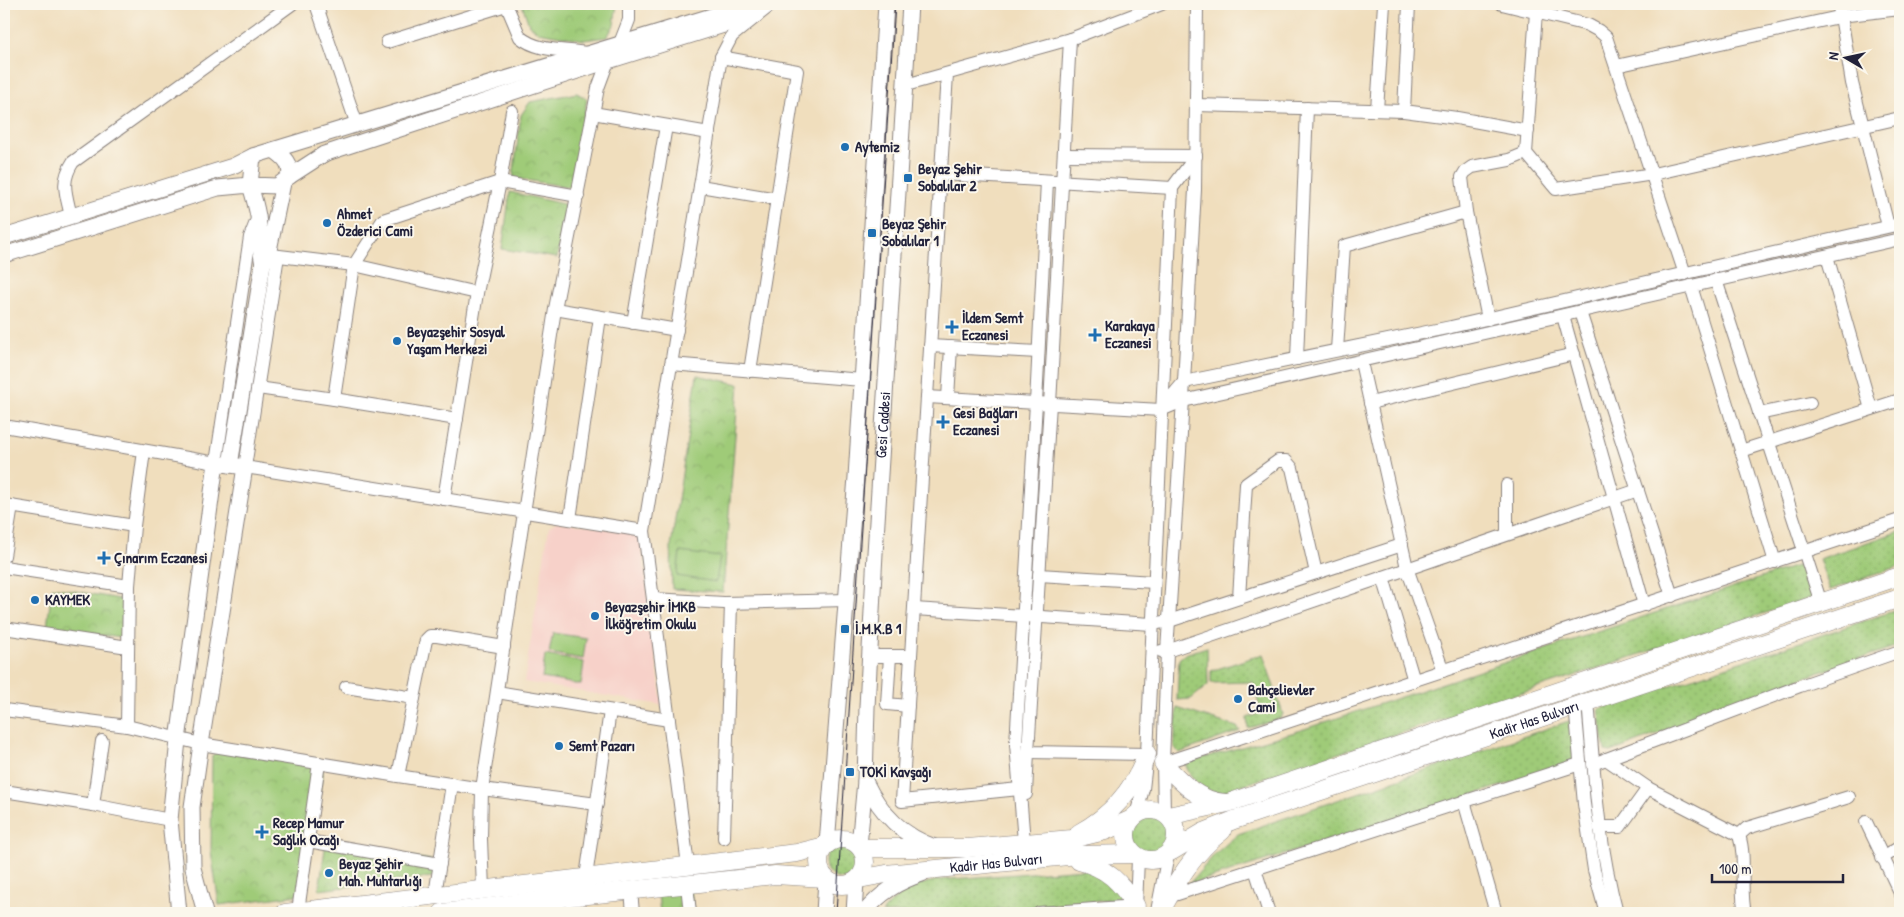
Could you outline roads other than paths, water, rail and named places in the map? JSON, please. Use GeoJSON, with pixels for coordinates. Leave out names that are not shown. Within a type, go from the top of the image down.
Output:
{"type":"FeatureCollection","features":[{"type":"Feature","properties":{"kind":"highway","name":"Kadir Has Bulvarı"},"geometry":{"type":"LineString","coordinates":[[1166,815],[1228,804],[1900,576]]}},
{"type":"Feature","properties":{"kind":"highway","name":"Kadir Has Bulvarı"},"geometry":{"type":"LineString","coordinates":[[1170,853],[1204,832],[1244,816],[1900,598]]}},
{"type":"Feature","properties":{"kind":"highway"},"geometry":{"type":"LineString","coordinates":[[1136,910],[1121,885],[1103,869],[1065,848],[1119,803],[1137,778],[1146,754]]}},
{"type":"Feature","properties":{"kind":"highway"},"geometry":{"type":"LineString","coordinates":[[1163,763],[1192,791],[1206,799],[1228,804]]}},
{"type":"Feature","properties":{"kind":"highway"},"geometry":{"type":"LineString","coordinates":[[1147,810],[1159,811],[1166,815],[1177,833],[1177,839],[1170,853],[1163,858],[1150,861],[1136,856],[1130,850],[1126,837],[1126,831],[1134,817],[1147,810]]}},
{"type":"Feature","properties":{"kind":"highway"},"geometry":{"type":"LineString","coordinates":[[1158,913],[1183,871],[1197,852],[1214,837],[1244,816]]}},
{"type":"Feature","properties":{"kind":"highway","name":"Kadir Has Bulvarı"},"geometry":{"type":"LineString","coordinates":[[857,880],[932,870],[1065,848],[1134,817]]}},
{"type":"Feature","properties":{"kind":"highway"},"geometry":{"type":"LineString","coordinates":[[292,912],[797,853],[826,845],[835,840],[846,839],[853,841],[860,847],[864,855],[865,865],[857,880],[843,886],[833,884],[826,879],[820,869],[819,859],[826,845]]}},
{"type":"Feature","properties":{"kind":"highway","name":"Kadir Has Bulvarı"},"geometry":{"type":"LineString","coordinates":[[860,847],[939,849],[1024,842],[1136,856]]}},
{"type":"Feature","properties":{"kind":"highway"},"geometry":{"type":"LineString","coordinates":[[442,913],[486,910],[631,890],[775,875],[826,879]]}},
{"type":"Feature","properties":{"kind":"main road","name":"Gesi Caddesi"},"geometry":{"type":"LineString","coordinates":[[826,845],[847,600],[886,4]]}},
{"type":"Feature","properties":{"kind":"main road","name":"Gesi Caddesi"},"geometry":{"type":"LineString","coordinates":[[860,847],[910,4]]}},
{"type":"Feature","properties":{"kind":"main road"},"geometry":{"type":"LineString","coordinates":[[4,237],[234,166],[253,156],[275,151],[620,43],[754,10]]}},
{"type":"Feature","properties":{"kind":"main road"},"geometry":{"type":"LineString","coordinates":[[4,254],[218,188],[250,184],[277,186],[324,154],[608,61],[754,10]]}},
{"type":"Feature","properties":{"kind":"main road"},"geometry":{"type":"LineString","coordinates":[[179,913],[170,820],[178,740],[270,258],[290,168],[287,162],[275,151]]}},
{"type":"Feature","properties":{"kind":"main road"},"geometry":{"type":"LineString","coordinates":[[253,156],[250,184],[258,217],[260,254],[270,258]]}},
{"type":"Feature","properties":{"kind":"main road"},"geometry":{"type":"LineString","coordinates":[[205,913],[193,868],[191,824],[230,465]]}},
{"type":"Feature","properties":{"kind":"main road"},"geometry":{"type":"LineString","coordinates":[[865,780],[880,808],[892,822],[911,836],[939,849]]}},
{"type":"Feature","properties":{"kind":"main road"},"geometry":{"type":"LineString","coordinates":[[170,820],[191,824]]}},
{"type":"Feature","properties":{"kind":"main road"},"geometry":{"type":"LineString","coordinates":[[864,913],[879,897],[895,885],[932,870]]}},
{"type":"Feature","properties":{"kind":"main road"},"geometry":{"type":"LineString","coordinates":[[824,913],[826,879]]}},
{"type":"Feature","properties":{"kind":"main road"},"geometry":{"type":"LineString","coordinates":[[854,913],[857,880]]}},
{"type":"Feature","properties":{"kind":"street"},"geometry":{"type":"LineString","coordinates":[[70,216],[64,182],[67,171],[73,162],[292,4]]}},
{"type":"Feature","properties":{"kind":"street"},"geometry":{"type":"LineString","coordinates":[[316,4],[357,125]]}},
{"type":"Feature","properties":{"kind":"street"},"geometry":{"type":"LineString","coordinates":[[484,889],[480,839],[482,789],[555,309],[598,88],[608,61],[620,43],[629,20],[629,4]]}},
{"type":"Feature","properties":{"kind":"street"},"geometry":{"type":"LineString","coordinates":[[688,866],[644,531],[721,57],[732,36],[754,10],[772,4]]}},
{"type":"Feature","properties":{"kind":"street"},"geometry":{"type":"LineString","coordinates":[[906,85],[1070,39],[1162,4]]}},
{"type":"Feature","properties":{"kind":"street"},"geometry":{"type":"LineString","coordinates":[[1166,815],[1163,763],[1167,651],[1195,190],[1197,4]]}},
{"type":"Feature","properties":{"kind":"street"},"geometry":{"type":"LineString","coordinates":[[1377,110],[1384,4]]}},
{"type":"Feature","properties":{"kind":"street"},"geometry":{"type":"LineString","coordinates":[[1404,111],[1410,4]]}},
{"type":"Feature","properties":{"kind":"street"},"geometry":{"type":"LineString","coordinates":[[1502,4],[1588,25],[1599,30],[1608,41],[1685,274]]}},
{"type":"Feature","properties":{"kind":"street"},"geometry":{"type":"LineString","coordinates":[[387,42],[506,5],[520,37],[524,41],[542,48],[586,54]]}},
{"type":"Feature","properties":{"kind":"street"},"geometry":{"type":"LineString","coordinates":[[1616,66],[1839,10],[1900,9]]}},
{"type":"Feature","properties":{"kind":"street"},"geometry":{"type":"LineString","coordinates":[[1161,410],[1184,382],[1488,319],[1894,225],[1863,127],[1852,83],[1839,10]]}},
{"type":"Feature","properties":{"kind":"street"},"geometry":{"type":"LineString","coordinates":[[1536,12],[1526,153],[1556,189],[1653,174],[1900,118]]}},
{"type":"Feature","properties":{"kind":"street"},"geometry":{"type":"LineString","coordinates":[[1024,842],[1070,39]]}},
{"type":"Feature","properties":{"kind":"street"},"geometry":{"type":"LineString","coordinates":[[721,57],[797,71],[750,371]]}},
{"type":"Feature","properties":{"kind":"street"},"geometry":{"type":"LineString","coordinates":[[947,74],[902,801],[1019,789]]}},
{"type":"Feature","properties":{"kind":"street"},"geometry":{"type":"LineString","coordinates":[[1196,106],[1404,111],[1470,120],[1528,131]]}},
{"type":"Feature","properties":{"kind":"street"},"geometry":{"type":"LineString","coordinates":[[1297,359],[1308,108]]}},
{"type":"Feature","properties":{"kind":"street"},"geometry":{"type":"LineString","coordinates":[[444,499],[478,293],[512,111]]}},
{"type":"Feature","properties":{"kind":"street"},"geometry":{"type":"LineString","coordinates":[[593,113],[708,133]]}},
{"type":"Feature","properties":{"kind":"street"},"geometry":{"type":"LineString","coordinates":[[633,323],[666,126]]}},
{"type":"Feature","properties":{"kind":"street"},"geometry":{"type":"LineString","coordinates":[[1488,319],[1466,212],[1462,180],[1465,172],[1472,167],[1509,160],[1526,153]]}},
{"type":"Feature","properties":{"kind":"street"},"geometry":{"type":"LineString","coordinates":[[1064,155],[1196,156]]}},
{"type":"Feature","properties":{"kind":"street"},"geometry":{"type":"LineString","coordinates":[[1134,817],[1143,790],[1146,754],[1172,188],[1196,156]]}},
{"type":"Feature","properties":{"kind":"street"},"geometry":{"type":"LineString","coordinates":[[941,174],[1172,188]]}},
{"type":"Feature","properties":{"kind":"street"},"geometry":{"type":"LineString","coordinates":[[1024,842],[1016,744],[1047,180]]}},
{"type":"Feature","properties":{"kind":"street"},"geometry":{"type":"LineString","coordinates":[[334,398],[354,265],[383,220],[500,182],[578,196]]}},
{"type":"Feature","properties":{"kind":"street"},"geometry":{"type":"LineString","coordinates":[[700,186],[777,199]]}},
{"type":"Feature","properties":{"kind":"street"},"geometry":{"type":"LineString","coordinates":[[1337,350],[1344,246],[1466,212]]}},
{"type":"Feature","properties":{"kind":"street"},"geometry":{"type":"LineString","coordinates":[[230,465],[250,237],[258,217]]}},
{"type":"Feature","properties":{"kind":"street"},"geometry":{"type":"LineString","coordinates":[[927,397],[1161,410],[1183,401],[1900,239]]}},
{"type":"Feature","properties":{"kind":"street"},"geometry":{"type":"LineString","coordinates":[[1828,256],[1871,409]]}},
{"type":"Feature","properties":{"kind":"street"},"geometry":{"type":"LineString","coordinates":[[230,465],[258,388],[270,258],[354,265],[478,293]]}},
{"type":"Feature","properties":{"kind":"street"},"geometry":{"type":"LineString","coordinates":[[1716,280],[1821,603]]}},
{"type":"Feature","properties":{"kind":"street"},"geometry":{"type":"LineString","coordinates":[[1691,286],[1775,562]]}},
{"type":"Feature","properties":{"kind":"street"},"geometry":{"type":"LineString","coordinates":[[555,309],[677,330]]}},
{"type":"Feature","properties":{"kind":"street"},"geometry":{"type":"LineString","coordinates":[[1580,312],[1672,596]]}},
{"type":"Feature","properties":{"kind":"street"},"geometry":{"type":"LineString","coordinates":[[1564,316],[1644,605]]}},
{"type":"Feature","properties":{"kind":"street"},"geometry":{"type":"LineString","coordinates":[[570,519],[600,317]]}},
{"type":"Feature","properties":{"kind":"street"},"geometry":{"type":"LineString","coordinates":[[930,346],[1038,352]]}},
{"type":"Feature","properties":{"kind":"street"},"geometry":{"type":"LineString","coordinates":[[948,398],[952,347]]}},
{"type":"Feature","properties":{"kind":"street"},"geometry":{"type":"LineString","coordinates":[[1370,403],[1574,354]]}},
{"type":"Feature","properties":{"kind":"street"},"geometry":{"type":"LineString","coordinates":[[1361,362],[1407,568],[1443,671]]}},
{"type":"Feature","properties":{"kind":"street"},"geometry":{"type":"LineString","coordinates":[[671,364],[862,380]]}},
{"type":"Feature","properties":{"kind":"street"},"geometry":{"type":"LineString","coordinates":[[258,388],[334,398],[457,419]]}},
{"type":"Feature","properties":{"kind":"street"},"geometry":{"type":"LineString","coordinates":[[1741,451],[1900,400]]}},
{"type":"Feature","properties":{"kind":"street"},"geometry":{"type":"LineString","coordinates":[[1759,414],[1810,403]]}},
{"type":"Feature","properties":{"kind":"street"},"geometry":{"type":"LineString","coordinates":[[4,426],[144,451],[644,531]]}},
{"type":"Feature","properties":{"kind":"street"},"geometry":{"type":"LineString","coordinates":[[127,726],[129,586],[134,526],[144,451]]}},
{"type":"Feature","properties":{"kind":"street"},"geometry":{"type":"LineString","coordinates":[[1239,598],[1246,484],[1278,461],[1286,461],[1292,468],[1316,573]]}},
{"type":"Feature","properties":{"kind":"street"},"geometry":{"type":"LineString","coordinates":[[1507,485],[1507,534]]}},
{"type":"Feature","properties":{"kind":"street"},"geometry":{"type":"LineString","coordinates":[[1151,652],[1167,651],[1638,490]]}},
{"type":"Feature","properties":{"kind":"street"},"geometry":{"type":"LineString","coordinates":[[4,556],[8,505],[134,526]]}},
{"type":"Feature","properties":{"kind":"street"},"geometry":{"type":"LineString","coordinates":[[1163,763],[1900,520]]}},
{"type":"Feature","properties":{"kind":"street"},"geometry":{"type":"LineString","coordinates":[[914,609],[1152,624],[1169,621],[1402,546]]}},
{"type":"Feature","properties":{"kind":"street"},"geometry":{"type":"LineString","coordinates":[[4,567],[129,586]]}},
{"type":"Feature","properties":{"kind":"street"},"geometry":{"type":"LineString","coordinates":[[1039,575],[1154,582]]}},
{"type":"Feature","properties":{"kind":"street"},"geometry":{"type":"LineString","coordinates":[[1383,577],[1414,681]]}},
{"type":"Feature","properties":{"kind":"street"},"geometry":{"type":"LineString","coordinates":[[653,600],[730,603],[847,600]]}},
{"type":"Feature","properties":{"kind":"street"},"geometry":{"type":"LineString","coordinates":[[724,838],[730,603]]}},
{"type":"Feature","properties":{"kind":"street"},"geometry":{"type":"LineString","coordinates":[[4,628],[128,647]]}},
{"type":"Feature","properties":{"kind":"street"},"geometry":{"type":"LineString","coordinates":[[398,776],[424,643],[430,636],[437,636],[504,647]]}},
{"type":"Feature","properties":{"kind":"street"},"geometry":{"type":"LineString","coordinates":[[1599,761],[1900,651]]}},
{"type":"Feature","properties":{"kind":"street"},"geometry":{"type":"LineString","coordinates":[[870,656],[911,656]]}},
{"type":"Feature","properties":{"kind":"street"},"geometry":{"type":"LineString","coordinates":[[890,656],[888,704],[908,706]]}},
{"type":"Feature","properties":{"kind":"street"},"geometry":{"type":"LineString","coordinates":[[346,687],[414,698]]}},
{"type":"Feature","properties":{"kind":"street"},"geometry":{"type":"LineString","coordinates":[[497,692],[669,720]]}},
{"type":"Feature","properties":{"kind":"street"},"geometry":{"type":"LineString","coordinates":[[1581,703],[1599,761],[1599,827],[1607,873],[1617,913]]}},
{"type":"Feature","properties":{"kind":"street"},"geometry":{"type":"LineString","coordinates":[[1581,703],[1580,764],[1594,870],[1606,913]]}},
{"type":"Feature","properties":{"kind":"street"},"geometry":{"type":"LineString","coordinates":[[4,710],[127,726],[178,740],[201,744],[482,789],[596,804]]}},
{"type":"Feature","properties":{"kind":"street"},"geometry":{"type":"LineString","coordinates":[[586,877],[610,711]]}},
{"type":"Feature","properties":{"kind":"street"},"geometry":{"type":"LineString","coordinates":[[93,805],[102,741]]}},
{"type":"Feature","properties":{"kind":"street"},"geometry":{"type":"LineString","coordinates":[[1028,752],[1146,754]]}},
{"type":"Feature","properties":{"kind":"street"},"geometry":{"type":"LineString","coordinates":[[1599,761],[1739,835],[1743,847],[1742,885],[1745,913]]}},
{"type":"Feature","properties":{"kind":"street"},"geometry":{"type":"LineString","coordinates":[[292,912],[308,841],[320,763]]}},
{"type":"Feature","properties":{"kind":"street"},"geometry":{"type":"LineString","coordinates":[[1168,897],[1580,764]]}},
{"type":"Feature","properties":{"kind":"street"},"geometry":{"type":"LineString","coordinates":[[435,895],[452,784]]}},
{"type":"Feature","properties":{"kind":"street"},"geometry":{"type":"LineString","coordinates":[[1599,827],[1620,827],[1648,788]]}},
{"type":"Feature","properties":{"kind":"street"},"geometry":{"type":"LineString","coordinates":[[4,790],[170,820]]}},
{"type":"Feature","properties":{"kind":"street"},"geometry":{"type":"LineString","coordinates":[[1739,835],[1747,828],[1849,797]]}},
{"type":"Feature","properties":{"kind":"street"},"geometry":{"type":"LineString","coordinates":[[1464,801],[1496,913]]}},
{"type":"Feature","properties":{"kind":"street"},"geometry":{"type":"LineString","coordinates":[[1866,822],[1900,893]]}},
{"type":"Feature","properties":{"kind":"street"},"geometry":{"type":"LineString","coordinates":[[308,841],[440,864]]}},
{"type":"Feature","properties":{"kind":"street"},"geometry":{"type":"LineString","coordinates":[[1882,858],[1900,847]]}},
{"type":"Feature","properties":{"kind":"street"},"geometry":{"type":"LineString","coordinates":[[1158,913],[1170,853]]}},
{"type":"Feature","properties":{"kind":"street"},"geometry":{"type":"LineString","coordinates":[[1039,913],[1136,910],[1136,856]]}},
{"type":"Feature","properties":{"kind":"street"},"geometry":{"type":"LineString","coordinates":[[1255,869],[1269,913]]}},
{"type":"Feature","properties":{"kind":"street"},"geometry":{"type":"LineString","coordinates":[[687,885],[690,913]]}},
{"type":"Feature","properties":{"kind":"street"},"geometry":{"type":"LineString","coordinates":[[631,890],[634,913]]}},
{"type":"Feature","properties":{"kind":"tram line"},"geometry":{"type":"LineString","coordinates":[[836,913],[895,4]]}},
{"type":"Feature","properties":{"kind":"place","name":"Aytemiz"},"geometry":{"type":"Point","coordinates":[845,147]}},
{"type":"Feature","properties":{"kind":"place","name":"Beyaz Şehir Sobalılar 2"},"geometry":{"type":"Point","coordinates":[908,178]}},
{"type":"Feature","properties":{"kind":"place","name":"Ahmet Özderici Cami"},"geometry":{"type":"Point","coordinates":[327,223]}},
{"type":"Feature","properties":{"kind":"place","name":"Beyaz Şehir Sobalılar 1"},"geometry":{"type":"Point","coordinates":[872,233]}},
{"type":"Feature","properties":{"kind":"place","name":"İldem Semt Eczanesi"},"geometry":{"type":"Point","coordinates":[952,327]}},
{"type":"Feature","properties":{"kind":"place","name":"Karakaya Eczanesi"},"geometry":{"type":"Point","coordinates":[1095,335]}},
{"type":"Feature","properties":{"kind":"place","name":"Beyazşehir Sosyal Yaşam Merkezi"},"geometry":{"type":"Point","coordinates":[397,341]}},
{"type":"Feature","properties":{"kind":"place","name":"Gesi Bağları Eczanesi"},"geometry":{"type":"Point","coordinates":[943,422]}},
{"type":"Feature","properties":{"kind":"place","name":"Çınarım Eczanesi"},"geometry":{"type":"Point","coordinates":[104,558]}},
{"type":"Feature","properties":{"kind":"place","name":"KAYMEK"},"geometry":{"type":"Point","coordinates":[35,600]}},
{"type":"Feature","properties":{"kind":"place","name":"Beyazşehir İMKB İlköğretim Okulu"},"geometry":{"type":"Point","coordinates":[595,616]}},
{"type":"Feature","properties":{"kind":"place","name":"İ.M.K.B 1"},"geometry":{"type":"Point","coordinates":[845,629]}},
{"type":"Feature","properties":{"kind":"place","name":"Bahçelievler Cami"},"geometry":{"type":"Point","coordinates":[1238,699]}},
{"type":"Feature","properties":{"kind":"place","name":"Semt Pazarı"},"geometry":{"type":"Point","coordinates":[559,746]}},
{"type":"Feature","properties":{"kind":"place","name":"TOKİ Kavşağı"},"geometry":{"type":"Point","coordinates":[850,772]}},
{"type":"Feature","properties":{"kind":"place","name":"Recep Mamur Sağlık Ocağı"},"geometry":{"type":"Point","coordinates":[262,832]}},
{"type":"Feature","properties":{"kind":"place","name":"Beyaz Şehir Mah. Muhtarlığı"},"geometry":{"type":"Point","coordinates":[329,873]}}]}
